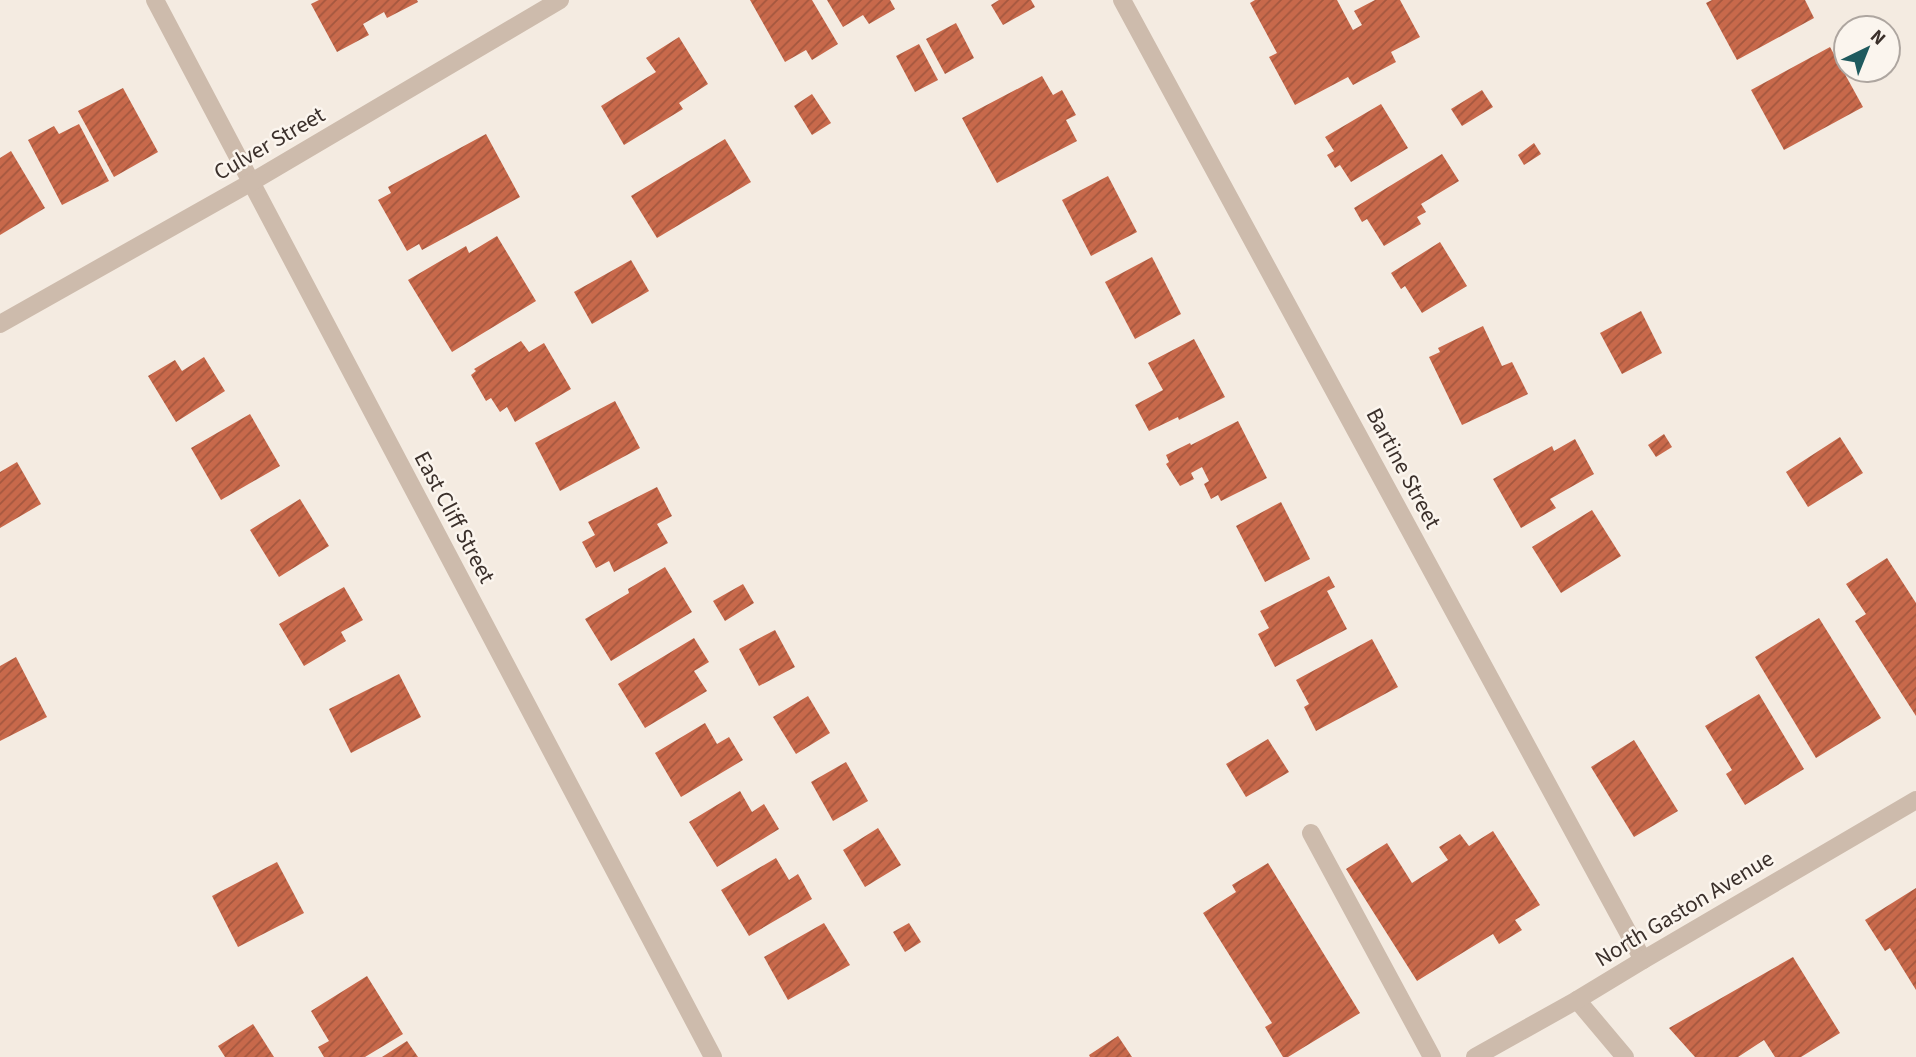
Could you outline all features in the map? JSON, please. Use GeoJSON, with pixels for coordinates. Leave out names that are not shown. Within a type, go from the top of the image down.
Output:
{"type":"FeatureCollection","features":[{"type":"Feature","properties":{"kind":"street","name":"East Cliff Street"},"geometry":{"type":"LineString","coordinates":[[155,0],[713,1057]]}},
{"type":"Feature","properties":{"kind":"street","name":"Culver Street"},"geometry":{"type":"LineString","coordinates":[[0,324],[250,183],[560,0]]}},
{"type":"Feature","properties":{"kind":"street","name":"Bartine Street"},"geometry":{"type":"LineString","coordinates":[[1122,0],[1643,960]]}},
{"type":"Feature","properties":{"kind":"street","name":"North Gaston Avenue"},"geometry":{"type":"LineString","coordinates":[[1475,1057],[1577,1000],[1916,800]]}},
{"type":"Feature","properties":{"kind":"street"},"geometry":{"type":"LineString","coordinates":[[1311,833],[1432,1057]]}},
{"type":"Feature","properties":{"kind":"street"},"geometry":{"type":"LineString","coordinates":[[1577,1000],[1625,1057]]}},
{"type":"Feature","properties":{"kind":"building"},"geometry":{"type":"Polygon","coordinates":[[[319,0],[418,2],[387,18],[384,12],[363,24],[369,35],[337,52],[311,4],[319,0]]]}},
{"type":"Feature","properties":{"kind":"building"},"geometry":{"type":"Polygon","coordinates":[[[750,0],[812,0],[838,44],[812,60],[806,50],[785,62],[750,0]]]}},
{"type":"Feature","properties":{"kind":"building"},"geometry":{"type":"Polygon","coordinates":[[[827,0],[890,0],[895,9],[869,24],[863,15],[843,27],[827,0]]]}},
{"type":"Feature","properties":{"kind":"building"},"geometry":{"type":"Polygon","coordinates":[[[999,0],[1031,0],[1035,7],[1003,25],[991,5],[999,0]]]}},
{"type":"Feature","properties":{"kind":"building"},"geometry":{"type":"Polygon","coordinates":[[[1255,0],[1337,0],[1353,30],[1362,25],[1354,11],[1375,0],[1400,0],[1420,37],[1391,52],[1396,62],[1353,85],[1348,77],[1295,105],[1269,57],[1277,53],[1250,3],[1255,0]]]}},
{"type":"Feature","properties":{"kind":"building"},"geometry":{"type":"Polygon","coordinates":[[[1712,0],[1805,0],[1814,18],[1737,60],[1706,3],[1712,0]]]}},
{"type":"Feature","properties":{"kind":"building"},"geometry":{"type":"Polygon","coordinates":[[[956,23],[974,58],[945,74],[926,39],[956,23]]]}},
{"type":"Feature","properties":{"kind":"building"},"geometry":{"type":"Polygon","coordinates":[[[679,37],[708,84],[679,103],[683,109],[624,145],[601,106],[656,72],[646,58],[679,37]]]}},
{"type":"Feature","properties":{"kind":"building"},"geometry":{"type":"Polygon","coordinates":[[[919,44],[938,80],[915,92],[896,56],[919,44]]]}},
{"type":"Feature","properties":{"kind":"building"},"geometry":{"type":"Polygon","coordinates":[[[1830,47],[1832,84],[1850,84],[1863,107],[1784,150],[1751,90],[1830,47]]]}},
{"type":"Feature","properties":{"kind":"building"},"geometry":{"type":"Polygon","coordinates":[[[1042,76],[1053,95],[1062,90],[1076,115],[1066,120],[1077,141],[997,183],[962,118],[1042,76]]]}},
{"type":"Feature","properties":{"kind":"building"},"geometry":{"type":"Polygon","coordinates":[[[123,88],[158,152],[114,177],[78,111],[123,88]]]}},
{"type":"Feature","properties":{"kind":"building"},"geometry":{"type":"Polygon","coordinates":[[[1482,90],[1493,107],[1462,126],[1451,109],[1482,90]]]}},
{"type":"Feature","properties":{"kind":"building"},"geometry":{"type":"Polygon","coordinates":[[[812,94],[831,123],[812,135],[794,106],[812,94]]]}},
{"type":"Feature","properties":{"kind":"building"},"geometry":{"type":"Polygon","coordinates":[[[1381,104],[1408,148],[1351,182],[1340,165],[1335,168],[1327,155],[1334,151],[1325,137],[1381,104]]]}},
{"type":"Feature","properties":{"kind":"building"},"geometry":{"type":"Polygon","coordinates":[[[79,124],[109,181],[62,205],[28,140],[54,126],[59,134],[79,124]]]}},
{"type":"Feature","properties":{"kind":"building"},"geometry":{"type":"Polygon","coordinates":[[[486,134],[520,197],[422,250],[419,244],[407,251],[378,200],[391,193],[388,187],[486,134]]]}},
{"type":"Feature","properties":{"kind":"building"},"geometry":{"type":"Polygon","coordinates":[[[725,139],[751,182],[657,238],[631,196],[725,139]]]}},
{"type":"Feature","properties":{"kind":"building"},"geometry":{"type":"Polygon","coordinates":[[[1534,143],[1541,154],[1524,165],[1518,155],[1534,143]]]}},
{"type":"Feature","properties":{"kind":"building"},"geometry":{"type":"Polygon","coordinates":[[[11,151],[45,208],[0,235],[0,158],[11,151]]]}},
{"type":"Feature","properties":{"kind":"building"},"geometry":{"type":"Polygon","coordinates":[[[1442,154],[1459,181],[1421,204],[1426,212],[1417,217],[1421,224],[1384,246],[1367,219],[1362,222],[1354,208],[1442,154]]]}},
{"type":"Feature","properties":{"kind":"building"},"geometry":{"type":"Polygon","coordinates":[[[1108,176],[1137,232],[1091,256],[1062,200],[1108,176]]]}},
{"type":"Feature","properties":{"kind":"building"},"geometry":{"type":"Polygon","coordinates":[[[497,236],[536,301],[452,352],[408,280],[466,246],[469,253],[497,236]]]}},
{"type":"Feature","properties":{"kind":"building"},"geometry":{"type":"Polygon","coordinates":[[[1440,242],[1467,286],[1422,313],[1405,286],[1401,289],[1391,273],[1440,242]]]}},
{"type":"Feature","properties":{"kind":"building"},"geometry":{"type":"Polygon","coordinates":[[[1152,257],[1181,314],[1135,339],[1105,282],[1152,257]]]}},
{"type":"Feature","properties":{"kind":"building"},"geometry":{"type":"Polygon","coordinates":[[[631,260],[649,291],[592,324],[574,292],[631,260]]]}},
{"type":"Feature","properties":{"kind":"building"},"geometry":{"type":"Polygon","coordinates":[[[1641,311],[1662,353],[1622,374],[1600,333],[1641,311]]]}},
{"type":"Feature","properties":{"kind":"building"},"geometry":{"type":"Polygon","coordinates":[[[1483,326],[1502,366],[1512,362],[1528,394],[1462,425],[1429,357],[1440,352],[1438,348],[1483,326]]]}},
{"type":"Feature","properties":{"kind":"building"},"geometry":{"type":"Polygon","coordinates":[[[1194,339],[1225,397],[1179,420],[1178,417],[1149,431],[1135,405],[1163,390],[1148,363],[1194,339]]]}},
{"type":"Feature","properties":{"kind":"building"},"geometry":{"type":"Polygon","coordinates":[[[521,341],[529,352],[544,343],[571,389],[515,422],[507,407],[500,412],[491,398],[486,401],[471,375],[476,371],[474,369],[521,341]]]}},
{"type":"Feature","properties":{"kind":"building"},"geometry":{"type":"Polygon","coordinates":[[[204,357],[225,391],[176,422],[148,376],[175,360],[182,371],[204,357]]]}},
{"type":"Feature","properties":{"kind":"building"},"geometry":{"type":"Polygon","coordinates":[[[615,401],[640,448],[560,491],[535,443],[615,401]]]}},
{"type":"Feature","properties":{"kind":"building"},"geometry":{"type":"Polygon","coordinates":[[[250,414],[280,466],[221,500],[191,448],[250,414]]]}},
{"type":"Feature","properties":{"kind":"building"},"geometry":{"type":"Polygon","coordinates":[[[1238,421],[1267,478],[1221,501],[1218,495],[1211,499],[1204,484],[1209,481],[1202,467],[1191,473],[1194,479],[1180,486],[1166,464],[1169,462],[1166,455],[1238,421]]]}},
{"type":"Feature","properties":{"kind":"building"},"geometry":{"type":"Polygon","coordinates":[[[1664,434],[1672,447],[1656,457],[1648,445],[1664,434]]]}},
{"type":"Feature","properties":{"kind":"building"},"geometry":{"type":"Polygon","coordinates":[[[1840,437],[1863,473],[1808,507],[1786,472],[1840,437]]]}},
{"type":"Feature","properties":{"kind":"building"},"geometry":{"type":"Polygon","coordinates":[[[1575,439],[1594,474],[1550,499],[1556,508],[1521,528],[1493,479],[1552,446],[1554,451],[1575,439]]]}},
{"type":"Feature","properties":{"kind":"building"},"geometry":{"type":"Polygon","coordinates":[[[17,462],[41,504],[0,528],[0,472],[17,462]]]}},
{"type":"Feature","properties":{"kind":"building"},"geometry":{"type":"Polygon","coordinates":[[[657,487],[672,516],[657,524],[668,543],[614,572],[609,561],[596,568],[582,542],[595,535],[588,522],[657,487]]]}},
{"type":"Feature","properties":{"kind":"building"},"geometry":{"type":"Polygon","coordinates":[[[300,499],[329,546],[279,577],[250,530],[300,499]]]}},
{"type":"Feature","properties":{"kind":"building"},"geometry":{"type":"Polygon","coordinates":[[[1281,502],[1310,559],[1265,582],[1236,526],[1281,502]]]}},
{"type":"Feature","properties":{"kind":"building"},"geometry":{"type":"Polygon","coordinates":[[[1592,510],[1621,556],[1561,593],[1532,547],[1592,510]]]}},
{"type":"Feature","properties":{"kind":"building"},"geometry":{"type":"Polygon","coordinates":[[[1887,558],[1916,603],[1916,716],[1855,621],[1866,614],[1846,584],[1887,558]]]}},
{"type":"Feature","properties":{"kind":"building"},"geometry":{"type":"Polygon","coordinates":[[[665,567],[692,612],[611,661],[585,619],[629,593],[628,589],[665,567]]]}},
{"type":"Feature","properties":{"kind":"building"},"geometry":{"type":"Polygon","coordinates":[[[1329,576],[1335,587],[1327,591],[1347,629],[1275,667],[1258,634],[1269,628],[1260,611],[1329,576]]]}},
{"type":"Feature","properties":{"kind":"building"},"geometry":{"type":"Polygon","coordinates":[[[743,584],[754,603],[725,621],[713,601],[743,584]]]}},
{"type":"Feature","properties":{"kind":"building"},"geometry":{"type":"Polygon","coordinates":[[[344,587],[363,620],[341,632],[346,641],[304,666],[279,624],[344,587]]]}},
{"type":"Feature","properties":{"kind":"building"},"geometry":{"type":"Polygon","coordinates":[[[1819,618],[1881,718],[1816,758],[1755,657],[1819,618]]]}},
{"type":"Feature","properties":{"kind":"building"},"geometry":{"type":"Polygon","coordinates":[[[775,630],[795,667],[759,686],[739,649],[775,630]]]}},
{"type":"Feature","properties":{"kind":"building"},"geometry":{"type":"Polygon","coordinates":[[[694,638],[709,662],[694,671],[707,691],[645,728],[618,684],[694,638]]]}},
{"type":"Feature","properties":{"kind":"building"},"geometry":{"type":"Polygon","coordinates":[[[1372,639],[1398,687],[1316,731],[1304,707],[1309,704],[1296,680],[1372,639]]]}},
{"type":"Feature","properties":{"kind":"building"},"geometry":{"type":"Polygon","coordinates":[[[16,657],[47,717],[0,741],[0,666],[16,657]]]}},
{"type":"Feature","properties":{"kind":"building"},"geometry":{"type":"Polygon","coordinates":[[[399,674],[421,717],[351,753],[329,709],[399,674]]]}},
{"type":"Feature","properties":{"kind":"building"},"geometry":{"type":"Polygon","coordinates":[[[1759,694],[1804,769],[1745,805],[1726,774],[1732,770],[1705,726],[1759,694]]]}},
{"type":"Feature","properties":{"kind":"building"},"geometry":{"type":"Polygon","coordinates":[[[808,696],[830,733],[796,754],[773,717],[808,696]]]}},
{"type":"Feature","properties":{"kind":"building"},"geometry":{"type":"Polygon","coordinates":[[[705,723],[717,744],[729,737],[743,760],[681,797],[655,753],[705,723]]]}},
{"type":"Feature","properties":{"kind":"building"},"geometry":{"type":"Polygon","coordinates":[[[1268,739],[1289,772],[1246,797],[1226,764],[1268,739]]]}},
{"type":"Feature","properties":{"kind":"building"},"geometry":{"type":"Polygon","coordinates":[[[1634,740],[1678,811],[1634,837],[1591,767],[1634,740]]]}},
{"type":"Feature","properties":{"kind":"building"},"geometry":{"type":"Polygon","coordinates":[[[846,762],[868,801],[833,821],[811,782],[846,762]]]}},
{"type":"Feature","properties":{"kind":"building"},"geometry":{"type":"Polygon","coordinates":[[[740,791],[752,812],[764,804],[779,829],[717,867],[689,822],[740,791]]]}},
{"type":"Feature","properties":{"kind":"building"},"geometry":{"type":"Polygon","coordinates":[[[878,828],[901,865],[865,887],[843,850],[878,828]]]}},
{"type":"Feature","properties":{"kind":"building"},"geometry":{"type":"Polygon","coordinates":[[[1493,831],[1540,905],[1515,920],[1522,930],[1499,944],[1493,934],[1417,981],[1346,869],[1387,843],[1412,883],[1448,860],[1439,847],[1460,834],[1469,846],[1493,831]]]}},
{"type":"Feature","properties":{"kind":"building"},"geometry":{"type":"Polygon","coordinates":[[[776,858],[789,880],[798,874],[812,899],[749,936],[721,890],[776,858]]]}},
{"type":"Feature","properties":{"kind":"building"},"geometry":{"type":"Polygon","coordinates":[[[277,862],[304,913],[238,947],[212,896],[277,862]]]}},
{"type":"Feature","properties":{"kind":"building"},"geometry":{"type":"Polygon","coordinates":[[[1268,863],[1360,1013],[1288,1057],[1283,1057],[1265,1027],[1272,1023],[1203,913],[1236,892],[1232,885],[1268,863]]]}},
{"type":"Feature","properties":{"kind":"building"},"geometry":{"type":"Polygon","coordinates":[[[1916,888],[1916,990],[1890,948],[1885,951],[1865,920],[1916,888]]]}},
{"type":"Feature","properties":{"kind":"building"},"geometry":{"type":"Polygon","coordinates":[[[824,923],[850,965],[788,1000],[764,957],[824,923]]]}},
{"type":"Feature","properties":{"kind":"building"},"geometry":{"type":"Polygon","coordinates":[[[909,923],[921,942],[905,952],[893,932],[909,923]]]}},
{"type":"Feature","properties":{"kind":"building"},"geometry":{"type":"Polygon","coordinates":[[[1793,957],[1840,1033],[1801,1057],[1775,1057],[1764,1040],[1738,1057],[1695,1057],[1669,1028],[1793,957]]]}},
{"type":"Feature","properties":{"kind":"building"},"geometry":{"type":"Polygon","coordinates":[[[367,976],[403,1034],[365,1057],[324,1057],[318,1047],[329,1041],[311,1011],[367,976]]]}},
{"type":"Feature","properties":{"kind":"building"},"geometry":{"type":"Polygon","coordinates":[[[253,1024],[274,1057],[225,1057],[218,1046],[253,1024]]]}},
{"type":"Feature","properties":{"kind":"building"},"geometry":{"type":"Polygon","coordinates":[[[1118,1036],[1132,1057],[1090,1057],[1089,1055],[1118,1036]]]}},
{"type":"Feature","properties":{"kind":"building"},"geometry":{"type":"Polygon","coordinates":[[[407,1041],[418,1057],[382,1057],[407,1041]]]}}]}
